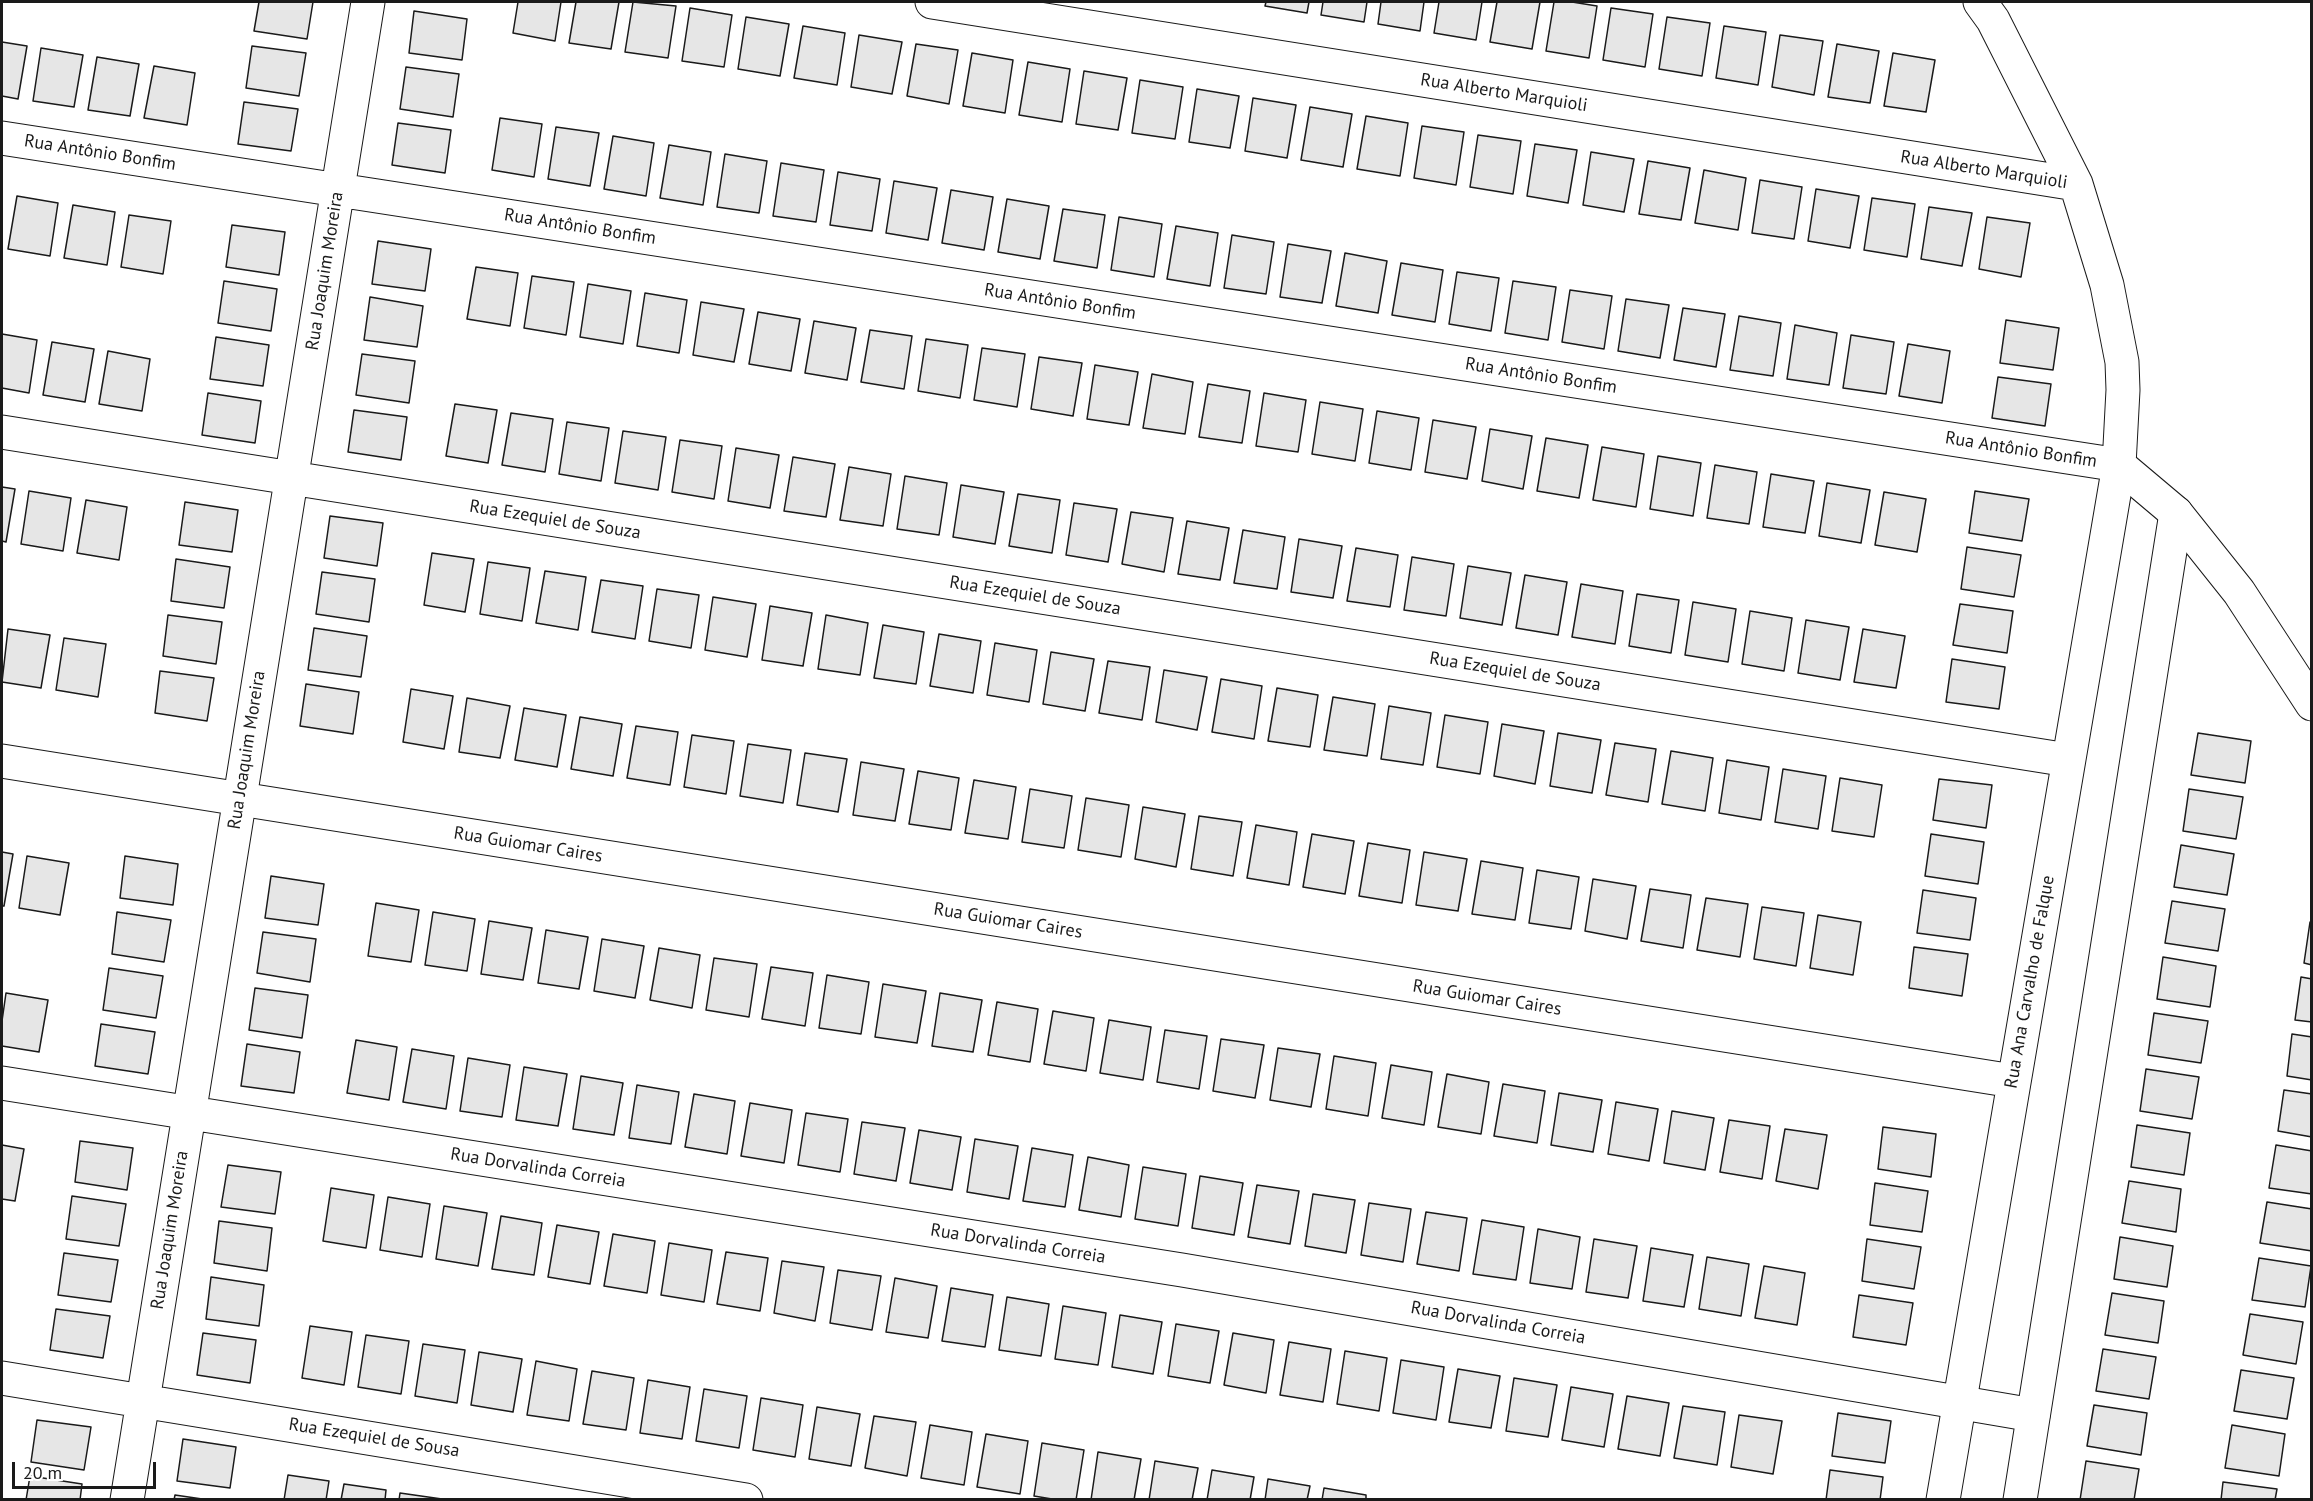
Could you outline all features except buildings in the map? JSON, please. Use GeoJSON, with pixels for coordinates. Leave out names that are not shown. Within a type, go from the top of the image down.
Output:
{"type":"FeatureCollection","features":[{"type":"Feature","properties":{"kind":"street","name":"Rua Joaquim Moreira"},"geometry":{"type":"LineString","coordinates":[[127,1500],[368,2]]}},
{"type":"Feature","properties":{"kind":"street","name":"Rua Alberto Marquioli"},"geometry":{"type":"LineString","coordinates":[[932,2],[2076,184]]}},
{"type":"Feature","properties":{"kind":"street","name":"Rua Ana Carvalho de Falque"},"geometry":{"type":"LineString","coordinates":[[1943,1500],[2119,465],[2123,390],[2122,362],[2107,285],[2076,184],[1992,20],[1980,2]]}},
{"type":"Feature","properties":{"kind":"street","name":"Rua Antônio Bonfim"},"geometry":{"type":"LineString","coordinates":[[2,138],[2119,465]]}},
{"type":"Feature","properties":{"kind":"street","name":"Rua Ezequiel de Souza"},"geometry":{"type":"LineString","coordinates":[[2,432],[2068,760]]}},
{"type":"Feature","properties":{"kind":"street"},"geometry":{"type":"LineString","coordinates":[[2119,465],[2176,513],[2239,592],[2312,704]]}},
{"type":"Feature","properties":{"kind":"street"},"geometry":{"type":"LineString","coordinates":[[2020,1500],[2176,513]]}},
{"type":"Feature","properties":{"kind":"street","name":"Rua Guiomar Caires"},"geometry":{"type":"LineString","coordinates":[[2,761],[2013,1081]]}},
{"type":"Feature","properties":{"kind":"street","name":"Rua Dorvalinda Correia"},"geometry":{"type":"LineString","coordinates":[[2,1083],[1170,1268],[2033,1415]]}},
{"type":"Feature","properties":{"kind":"street","name":"Rua Ezequiel de Sousa"},"geometry":{"type":"LineString","coordinates":[[2,1378],[746,1500]]}}]}
